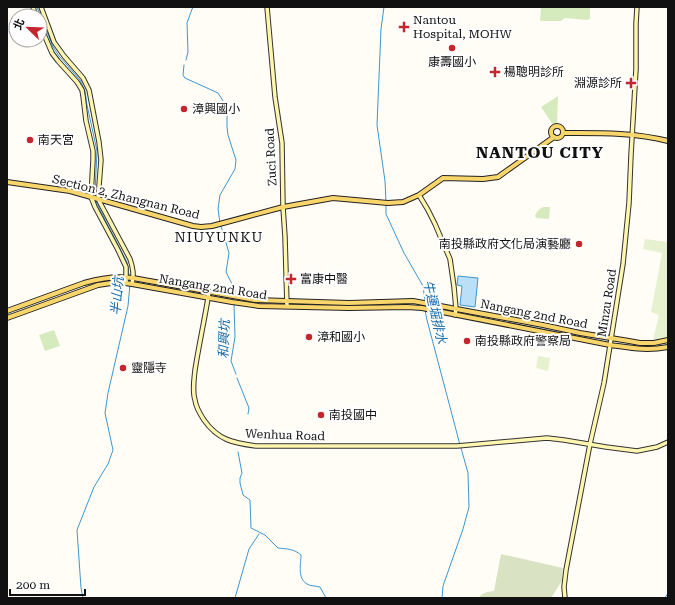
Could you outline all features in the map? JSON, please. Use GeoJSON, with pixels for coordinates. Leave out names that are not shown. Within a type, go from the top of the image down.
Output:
{"type":"FeatureCollection","features":[{"type":"Feature","properties":{"kind":"main road","name":"Section 2, Zhangnan Road"},"geometry":{"type":"LineString","coordinates":[[554,137],[551,131],[554,127],[561,127],[563,133]]}},
{"type":"Feature","properties":{"kind":"main road","name":"Section 2, Zhangnan Road"},"geometry":{"type":"LineString","coordinates":[[7,182],[70,191],[193,226],[206,227],[283,207],[333,198],[386,203],[404,202],[419,195],[443,178],[483,179],[498,177],[554,137],[559,138],[563,133]]}},
{"type":"Feature","properties":{"kind":"main road","name":"Section 2, Zhangnan Road"},"geometry":{"type":"LineString","coordinates":[[563,133],[632,134],[654,137],[668,141]]}},
{"type":"Feature","properties":{"kind":"main road","name":"Nangang 2nd Road"},"geometry":{"type":"LineString","coordinates":[[7,311],[96,280],[108,277],[126,277],[255,300],[287,304],[422,308],[635,349],[668,347]]}},
{"type":"Feature","properties":{"kind":"main road","name":"Nangang 2nd Road"},"geometry":{"type":"LineString","coordinates":[[7,318],[98,285],[118,282],[259,306],[287,304]]}},
{"type":"Feature","properties":{"kind":"main road","name":"Nangang 2nd Road"},"geometry":{"type":"LineString","coordinates":[[328,305],[405,301],[422,302],[580,333],[640,343],[654,343],[668,340]]}},
{"type":"Feature","properties":{"kind":"street"},"geometry":{"type":"LineString","coordinates":[[41,7],[54,42],[83,78],[89,90],[101,160],[95,198],[130,259],[133,267],[132,284]]}},
{"type":"Feature","properties":{"kind":"street","name":"Zuci Road"},"geometry":{"type":"LineString","coordinates":[[267,7],[275,97],[282,143],[287,304]]}},
{"type":"Feature","properties":{"kind":"street","name":"Minzu Road"},"geometry":{"type":"LineString","coordinates":[[565,598],[564,587],[566,570],[610,345],[622,275],[627,234],[636,69],[637,7]]}},
{"type":"Feature","properties":{"kind":"street"},"geometry":{"type":"LineString","coordinates":[[48,44],[52,53],[82,90],[93,156],[95,207],[126,267],[126,283]]}},
{"type":"Feature","properties":{"kind":"street"},"geometry":{"type":"LineString","coordinates":[[419,195],[435,224],[450,259],[456,309],[455,315]]}},
{"type":"Feature","properties":{"kind":"street","name":"Wenhua Road"},"geometry":{"type":"LineString","coordinates":[[209,292],[197,358],[193,390],[194,400],[199,413],[212,430],[227,440],[256,446],[457,446],[547,438],[590,444]]}},
{"type":"Feature","properties":{"kind":"street"},"geometry":{"type":"LineString","coordinates":[[590,444],[606,448],[637,451],[657,447],[668,442]]}},
{"type":"Feature","properties":{"kind":"green space"},"geometry":{"type":"Polygon","coordinates":[[[541,7],[590,7],[590,19],[565,18],[561,21],[540,21],[541,7]]]}},
{"type":"Feature","properties":{"kind":"green space"},"geometry":{"type":"Polygon","coordinates":[[[558,96],[557,124],[554,126],[541,107],[558,96]]]}},
{"type":"Feature","properties":{"kind":"green space"},"geometry":{"type":"Polygon","coordinates":[[[543,207],[550,207],[549,219],[536,218],[535,216],[536,213],[543,207]]]}},
{"type":"Feature","properties":{"kind":"green space"},"geometry":{"type":"Polygon","coordinates":[[[645,239],[668,242],[668,337],[653,340],[659,315],[651,312],[662,253],[643,249],[645,239]]]}},
{"type":"Feature","properties":{"kind":"green space"},"geometry":{"type":"Polygon","coordinates":[[[54,330],[60,346],[45,351],[39,335],[54,330]]]}},
{"type":"Feature","properties":{"kind":"green space"},"geometry":{"type":"Polygon","coordinates":[[[538,356],[550,358],[548,371],[536,368],[538,356]]]}},
{"type":"Feature","properties":{"kind":"green space"},"geometry":{"type":"Polygon","coordinates":[[[501,554],[563,568],[562,581],[551,598],[479,598],[483,593],[494,591],[501,554]]]}},
{"type":"Feature","properties":{"kind":"water"},"geometry":{"type":"Polygon","coordinates":[[[458,276],[478,278],[475,307],[460,305],[462,286],[457,285],[458,276]]]}},
{"type":"Feature","properties":{"kind":"waterway","name":"半山坑"},"geometry":{"type":"LineString","coordinates":[[37,7],[53,47],[80,80],[85,91],[97,151],[96,197]]}},
{"type":"Feature","properties":{"kind":"waterway","name":"和興坑"},"geometry":{"type":"LineString","coordinates":[[186,60],[188,52],[187,23],[194,7]]}},
{"type":"Feature","properties":{"kind":"waterway","name":"牛運堀排水"},"geometry":{"type":"LineString","coordinates":[[384,7],[381,29],[377,125],[385,181],[386,202]]}},
{"type":"Feature","properties":{"kind":"waterway","name":"和興坑"},"geometry":{"type":"LineString","coordinates":[[184,65],[183,75],[185,78],[218,93],[227,110],[228,135],[236,160],[235,169],[220,195],[218,209],[220,223]]}},
{"type":"Feature","properties":{"kind":"waterway","name":"半山坑"},"geometry":{"type":"LineString","coordinates":[[96,200],[127,262],[129,275]]}},
{"type":"Feature","properties":{"kind":"waterway","name":"牛運堀排水"},"geometry":{"type":"LineString","coordinates":[[386,205],[386,214],[404,253],[423,286],[425,301]]}},
{"type":"Feature","properties":{"kind":"waterway","name":"和興坑"},"geometry":{"type":"LineString","coordinates":[[221,226],[229,253],[226,272],[235,290],[235,294]]}},
{"type":"Feature","properties":{"kind":"waterway","name":"半山坑"},"geometry":{"type":"LineString","coordinates":[[83,598],[77,530],[94,487],[108,464],[113,450],[105,413],[108,393],[128,306],[130,284]]}},
{"type":"Feature","properties":{"kind":"waterway","name":"和興坑"},"geometry":{"type":"LineString","coordinates":[[234,304],[235,337],[231,361],[236,374]]}},
{"type":"Feature","properties":{"kind":"waterway","name":"牛運堀排水"},"geometry":{"type":"LineString","coordinates":[[425,310],[460,445]]}},
{"type":"Feature","properties":{"kind":"waterway","name":"和興坑"},"geometry":{"type":"LineString","coordinates":[[237,378],[249,408],[248,414]]}},
{"type":"Feature","properties":{"kind":"waterway","name":"牛運堀排水"},"geometry":{"type":"LineString","coordinates":[[442,598],[443,586],[469,507],[468,473],[461,448]]}},
{"type":"Feature","properties":{"kind":"waterway","name":"和興坑"},"geometry":{"type":"LineString","coordinates":[[238,452],[242,473],[240,483],[243,495],[250,500],[251,528],[265,535],[278,548],[293,550],[301,555],[300,571],[302,578],[308,585],[320,587],[326,598]]}},
{"type":"Feature","properties":{"kind":"waterway"},"geometry":{"type":"LineString","coordinates":[[235,598],[249,549],[259,534]]}},
{"type":"Feature","properties":{"kind":"waterway"},"geometry":{"type":"LineString","coordinates":[[665,598],[668,593]]}},
{"type":"Feature","properties":{"kind":"place","name":"Nantou Hospital, MOHW"},"geometry":{"type":"Point","coordinates":[404,27]}},
{"type":"Feature","properties":{"kind":"place","name":"康壽國小"},"geometry":{"type":"Point","coordinates":[452,48]}},
{"type":"Feature","properties":{"kind":"place","name":"楊聰明診所"},"geometry":{"type":"Point","coordinates":[495,72]}},
{"type":"Feature","properties":{"kind":"place","name":"淵源診所"},"geometry":{"type":"Point","coordinates":[631,83]}},
{"type":"Feature","properties":{"kind":"place","name":"漳興國小"},"geometry":{"type":"Point","coordinates":[184,109]}},
{"type":"Feature","properties":{"kind":"place","name":"南天宮"},"geometry":{"type":"Point","coordinates":[30,140]}},
{"type":"Feature","properties":{"kind":"place","name":"南投縣政府文化局演藝廳"},"geometry":{"type":"Point","coordinates":[579,244]}},
{"type":"Feature","properties":{"kind":"place","name":"富康中醫"},"geometry":{"type":"Point","coordinates":[291,279]}},
{"type":"Feature","properties":{"kind":"place","name":"漳和國小"},"geometry":{"type":"Point","coordinates":[309,337]}},
{"type":"Feature","properties":{"kind":"place","name":"南投縣政府警察局"},"geometry":{"type":"Point","coordinates":[467,341]}},
{"type":"Feature","properties":{"kind":"place","name":"靈隱寺"},"geometry":{"type":"Point","coordinates":[123,368]}},
{"type":"Feature","properties":{"kind":"place","name":"南投國中"},"geometry":{"type":"Point","coordinates":[321,415]}},
{"type":"Feature","properties":{"kind":"district","name":"NANTOU CITY"},"geometry":{"type":"Point","coordinates":[540,152]}},
{"type":"Feature","properties":{"kind":"district","name":"NIUYUNKU"},"geometry":{"type":"Point","coordinates":[219,237]}}]}
